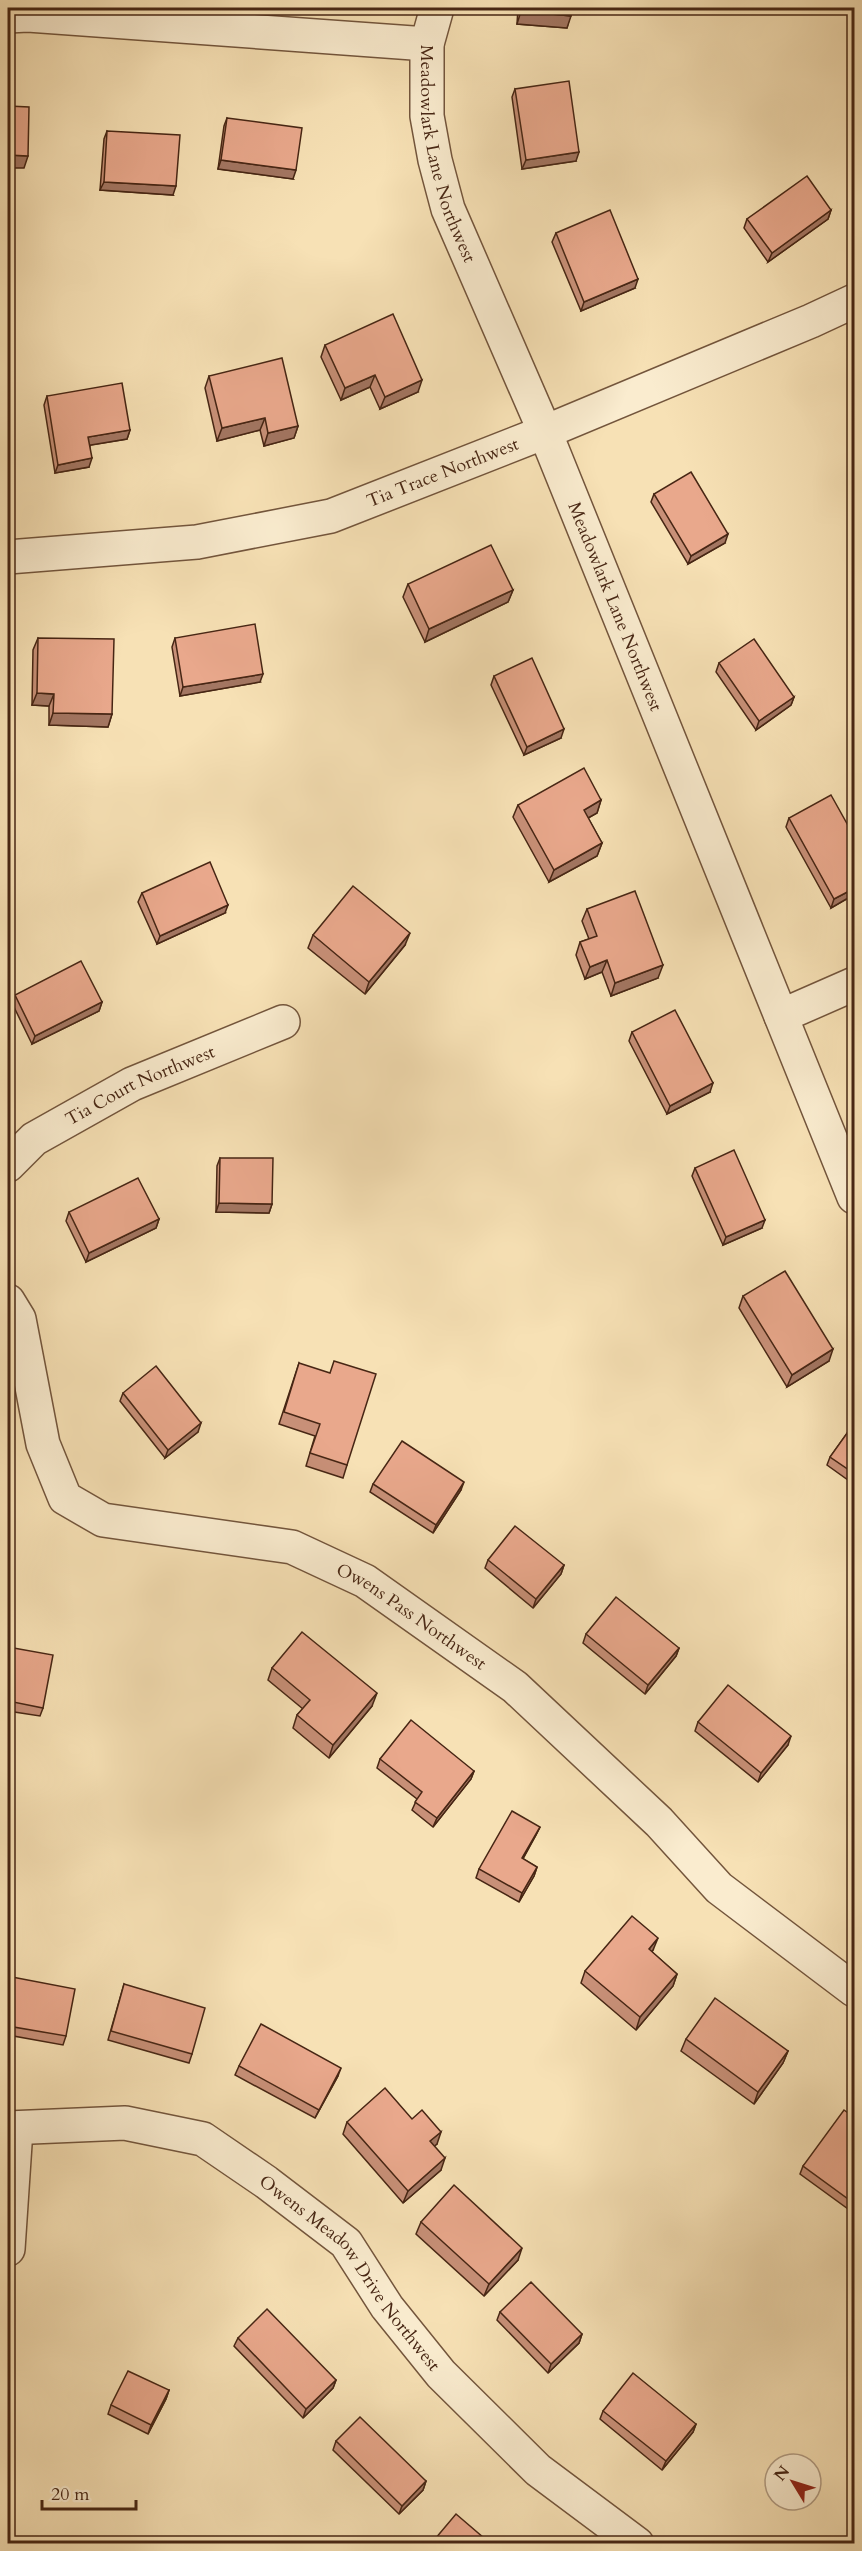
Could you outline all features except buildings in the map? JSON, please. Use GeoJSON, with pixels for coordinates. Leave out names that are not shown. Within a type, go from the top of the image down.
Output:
{"type":"FeatureCollection","features":[{"type":"Feature","properties":{"kind":"street","name":"Meadowlark Lane Northwest"},"geometry":{"type":"LineString","coordinates":[[437,8],[427,44],[427,116],[435,160],[448,209],[545,432],[855,1197]]}},
{"type":"Feature","properties":{"kind":"street"},"geometry":{"type":"LineString","coordinates":[[8,16],[28,15],[427,44]]}},
{"type":"Feature","properties":{"kind":"street","name":"Tia Trace Northwest"},"geometry":{"type":"LineString","coordinates":[[8,557],[197,542],[326,518],[545,432],[855,301]]}},
{"type":"Feature","properties":{"kind":"street"},"geometry":{"type":"LineString","coordinates":[[781,1016],[855,984]]}},
{"type":"Feature","properties":{"kind":"street","name":"Tia Court Northwest"},"geometry":{"type":"LineString","coordinates":[[8,1165],[34,1139],[132,1084],[283,1022]]}},
{"type":"Feature","properties":{"kind":"street","name":"Owens Pass Northwest"},"geometry":{"type":"LineString","coordinates":[[8,1301],[18,1319],[43,1444],[65,1498],[103,1520],[292,1547],[365,1581],[515,1686],[659,1822],[719,1888],[855,1990]]}},
{"type":"Feature","properties":{"kind":"street","name":"Owens Meadow Drive Northwest"},"geometry":{"type":"LineString","coordinates":[[12,2129],[125,2123],[203,2139],[266,2182],[346,2243],[387,2307],[441,2374],[538,2470],[637,2544]]}},
{"type":"Feature","properties":{"kind":"street"},"geometry":{"type":"LineString","coordinates":[[8,2249],[12,2129]]}}]}
